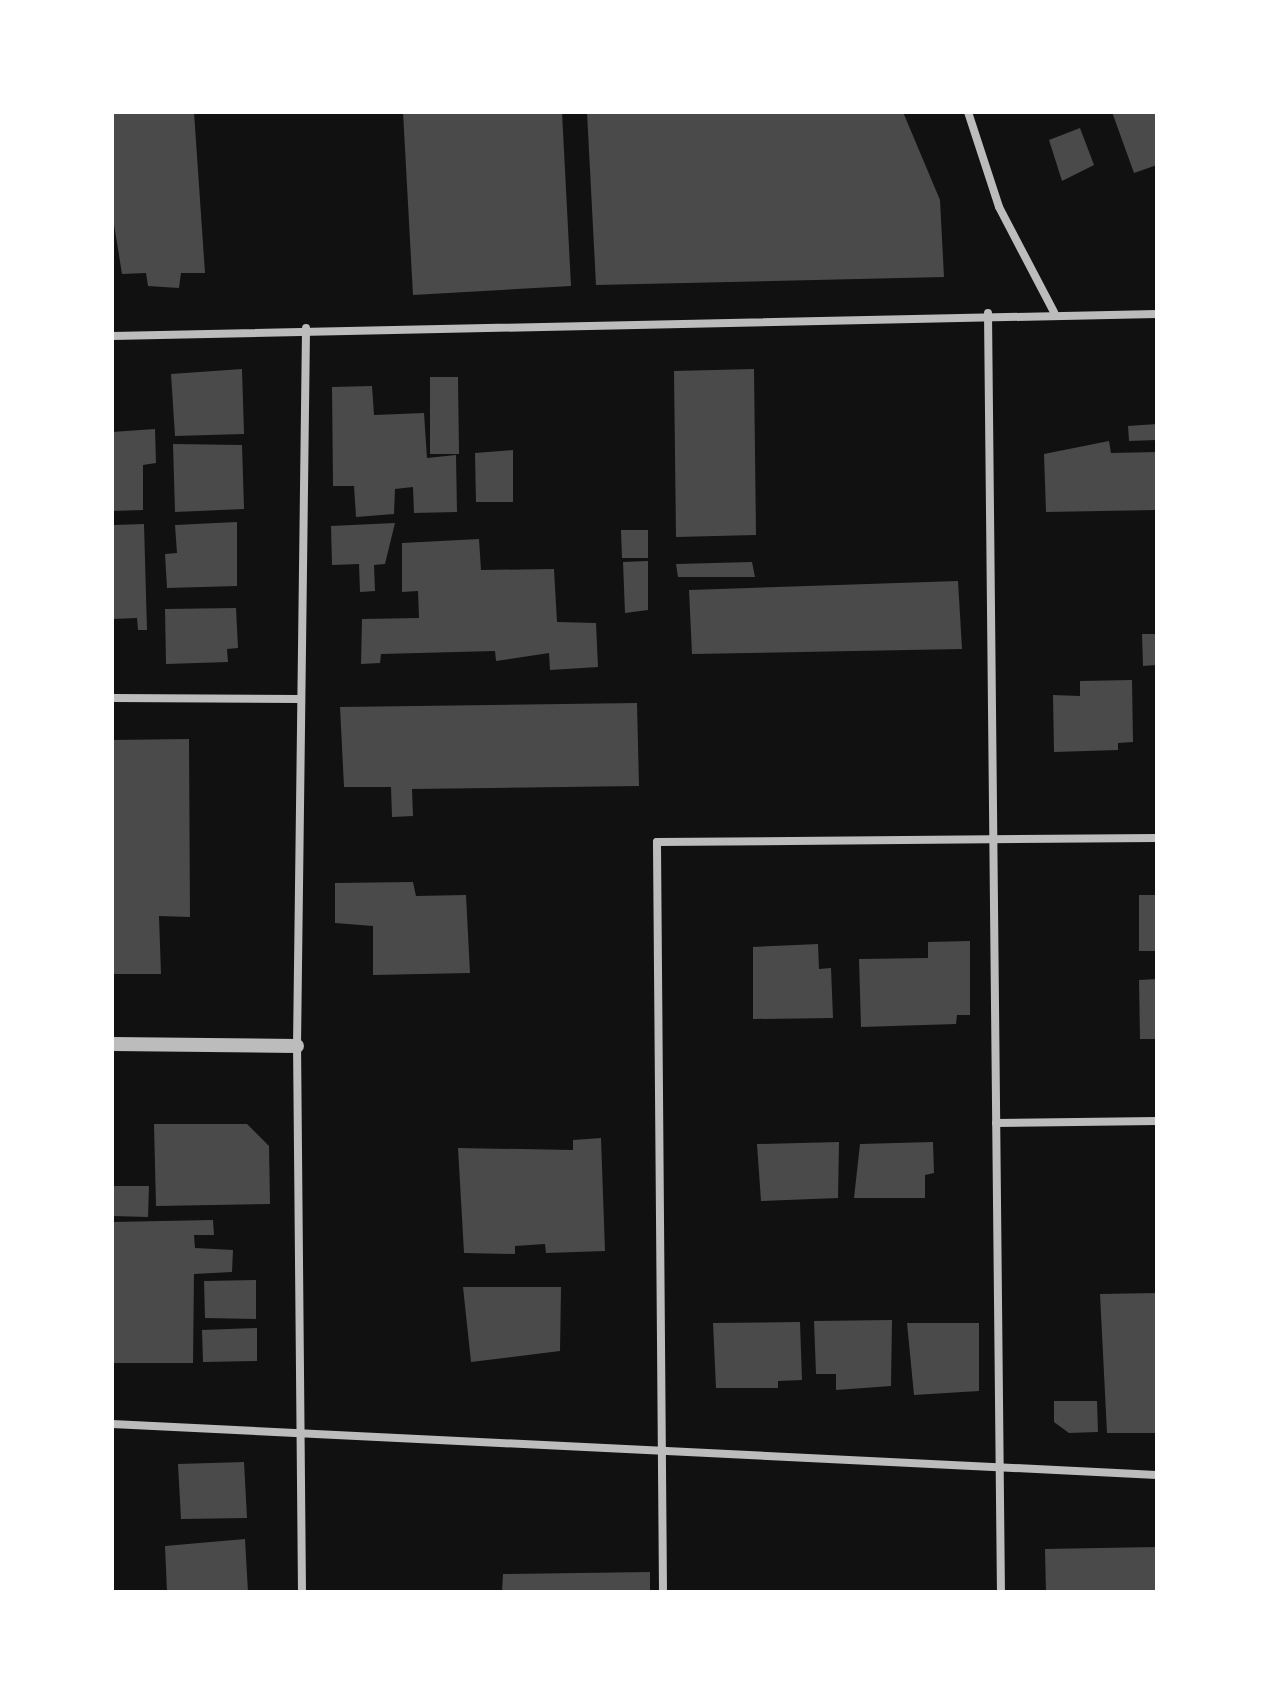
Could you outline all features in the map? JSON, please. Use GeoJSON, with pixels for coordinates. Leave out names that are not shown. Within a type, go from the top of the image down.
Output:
{"type":"FeatureCollection","features":[{"type":"Feature","properties":{"kind":"street"},"geometry":{"type":"LineString","coordinates":[[968,112],[999,207],[1054,312]]}},
{"type":"Feature","properties":{"kind":"street"},"geometry":{"type":"LineString","coordinates":[[988,313],[1001,1592]]}},
{"type":"Feature","properties":{"kind":"street"},"geometry":{"type":"LineString","coordinates":[[112,336],[306,328],[988,313],[1157,314]]}},
{"type":"Feature","properties":{"kind":"street"},"geometry":{"type":"LineString","coordinates":[[302,1592],[297,1046],[306,328]]}},
{"type":"Feature","properties":{"kind":"street"},"geometry":{"type":"LineString","coordinates":[[112,698],[299,699]]}},
{"type":"Feature","properties":{"kind":"street"},"geometry":{"type":"LineString","coordinates":[[663,1592],[657,842],[1157,838]]}},
{"type":"Feature","properties":{"kind":"street"},"geometry":{"type":"LineString","coordinates":[[112,1044],[297,1046]]}},
{"type":"Feature","properties":{"kind":"street"},"geometry":{"type":"LineString","coordinates":[[996,1123],[1157,1121]]}},
{"type":"Feature","properties":{"kind":"street"},"geometry":{"type":"LineString","coordinates":[[112,1424],[300,1429],[1000,1473],[1157,1475]]}},
{"type":"Feature","properties":{"kind":"building"},"geometry":{"type":"Polygon","coordinates":[[[112,112],[194,112],[205,273],[181,273],[179,288],[148,286],[146,273],[122,274],[112,212],[112,112]]]}},
{"type":"Feature","properties":{"kind":"building"},"geometry":{"type":"Polygon","coordinates":[[[403,112],[562,112],[571,286],[413,295],[403,112]]]}},
{"type":"Feature","properties":{"kind":"building"},"geometry":{"type":"Polygon","coordinates":[[[587,112],[903,112],[940,200],[944,277],[596,285],[587,112]]]}},
{"type":"Feature","properties":{"kind":"building"},"geometry":{"type":"Polygon","coordinates":[[[1112,112],[1157,112],[1157,165],[1134,173],[1112,112]]]}},
{"type":"Feature","properties":{"kind":"building"},"geometry":{"type":"Polygon","coordinates":[[[1080,128],[1094,165],[1062,181],[1049,140],[1080,128]]]}},
{"type":"Feature","properties":{"kind":"building"},"geometry":{"type":"Polygon","coordinates":[[[242,369],[244,434],[175,436],[171,374],[242,369]]]}},
{"type":"Feature","properties":{"kind":"building"},"geometry":{"type":"Polygon","coordinates":[[[754,369],[756,535],[676,537],[674,371],[754,369]]]}},
{"type":"Feature","properties":{"kind":"building"},"geometry":{"type":"Polygon","coordinates":[[[430,377],[458,377],[459,454],[430,454],[430,377]]]}},
{"type":"Feature","properties":{"kind":"building"},"geometry":{"type":"Polygon","coordinates":[[[372,386],[374,415],[424,413],[427,458],[456,455],[457,512],[414,513],[413,487],[395,489],[394,514],[356,517],[354,486],[333,486],[332,387],[372,386]]]}},
{"type":"Feature","properties":{"kind":"building"},"geometry":{"type":"Polygon","coordinates":[[[1157,424],[1157,440],[1129,441],[1128,426],[1157,424]]]}},
{"type":"Feature","properties":{"kind":"building"},"geometry":{"type":"Polygon","coordinates":[[[155,429],[156,463],[143,465],[143,510],[112,511],[112,432],[155,429]]]}},
{"type":"Feature","properties":{"kind":"building"},"geometry":{"type":"Polygon","coordinates":[[[1109,441],[1111,453],[1157,452],[1157,510],[1046,512],[1044,454],[1109,441]]]}},
{"type":"Feature","properties":{"kind":"building"},"geometry":{"type":"Polygon","coordinates":[[[173,444],[242,445],[244,509],[175,512],[173,444]]]}},
{"type":"Feature","properties":{"kind":"building"},"geometry":{"type":"Polygon","coordinates":[[[513,450],[513,502],[476,502],[475,453],[513,450]]]}},
{"type":"Feature","properties":{"kind":"building"},"geometry":{"type":"Polygon","coordinates":[[[237,522],[237,586],[167,588],[165,554],[177,553],[175,525],[237,522]]]}},
{"type":"Feature","properties":{"kind":"building"},"geometry":{"type":"Polygon","coordinates":[[[395,523],[385,564],[374,565],[375,591],[360,592],[359,564],[332,565],[331,526],[395,523]]]}},
{"type":"Feature","properties":{"kind":"building"},"geometry":{"type":"Polygon","coordinates":[[[144,524],[147,630],[138,630],[137,618],[112,619],[114,525],[144,524]]]}},
{"type":"Feature","properties":{"kind":"building"},"geometry":{"type":"Polygon","coordinates":[[[621,530],[648,530],[648,558],[622,558],[621,530]]]}},
{"type":"Feature","properties":{"kind":"building"},"geometry":{"type":"Polygon","coordinates":[[[479,539],[481,570],[554,569],[557,622],[596,623],[598,667],[550,670],[549,653],[496,661],[495,651],[381,654],[380,663],[361,664],[362,619],[419,618],[418,591],[402,592],[402,543],[479,539]]]}},
{"type":"Feature","properties":{"kind":"building"},"geometry":{"type":"Polygon","coordinates":[[[648,561],[648,610],[625,613],[623,562],[648,561]]]}},
{"type":"Feature","properties":{"kind":"building"},"geometry":{"type":"Polygon","coordinates":[[[752,562],[755,577],[678,577],[676,564],[752,562]]]}},
{"type":"Feature","properties":{"kind":"building"},"geometry":{"type":"Polygon","coordinates":[[[958,581],[962,649],[692,654],[689,590],[958,581]]]}},
{"type":"Feature","properties":{"kind":"building"},"geometry":{"type":"Polygon","coordinates":[[[236,608],[238,648],[227,649],[228,662],[166,664],[165,609],[236,608]]]}},
{"type":"Feature","properties":{"kind":"building"},"geometry":{"type":"Polygon","coordinates":[[[1142,634],[1155,634],[1156,665],[1143,666],[1142,634]]]}},
{"type":"Feature","properties":{"kind":"building"},"geometry":{"type":"Polygon","coordinates":[[[1132,680],[1133,742],[1118,743],[1118,750],[1054,752],[1053,695],[1080,696],[1080,681],[1132,680]]]}},
{"type":"Feature","properties":{"kind":"building"},"geometry":{"type":"Polygon","coordinates":[[[637,703],[639,786],[412,789],[413,816],[392,817],[391,787],[344,787],[340,707],[637,703]]]}},
{"type":"Feature","properties":{"kind":"building"},"geometry":{"type":"Polygon","coordinates":[[[189,739],[190,917],[159,916],[161,974],[112,974],[112,740],[189,739]]]}},
{"type":"Feature","properties":{"kind":"building"},"geometry":{"type":"Polygon","coordinates":[[[413,882],[416,896],[466,895],[470,973],[373,975],[373,926],[335,923],[335,883],[413,882]]]}},
{"type":"Feature","properties":{"kind":"building"},"geometry":{"type":"Polygon","coordinates":[[[1139,895],[1157,895],[1157,951],[1139,951],[1139,895]]]}},
{"type":"Feature","properties":{"kind":"building"},"geometry":{"type":"Polygon","coordinates":[[[970,941],[970,1015],[957,1015],[956,1024],[861,1027],[859,959],[928,958],[928,942],[970,941]]]}},
{"type":"Feature","properties":{"kind":"building"},"geometry":{"type":"Polygon","coordinates":[[[818,944],[819,969],[831,968],[833,1018],[753,1019],[753,947],[818,944]]]}},
{"type":"Feature","properties":{"kind":"building"},"geometry":{"type":"Polygon","coordinates":[[[1157,979],[1157,1039],[1140,1039],[1139,980],[1157,979]]]}},
{"type":"Feature","properties":{"kind":"building"},"geometry":{"type":"Polygon","coordinates":[[[154,1124],[247,1124],[269,1146],[270,1204],[156,1206],[154,1124]]]}},
{"type":"Feature","properties":{"kind":"building"},"geometry":{"type":"Polygon","coordinates":[[[601,1138],[605,1251],[546,1253],[545,1244],[515,1246],[515,1254],[464,1253],[458,1148],[573,1150],[573,1140],[601,1138]]]}},
{"type":"Feature","properties":{"kind":"building"},"geometry":{"type":"Polygon","coordinates":[[[839,1142],[838,1198],[761,1201],[757,1144],[839,1142]]]}},
{"type":"Feature","properties":{"kind":"building"},"geometry":{"type":"Polygon","coordinates":[[[933,1142],[934,1173],[925,1175],[925,1198],[854,1198],[860,1144],[933,1142]]]}},
{"type":"Feature","properties":{"kind":"building"},"geometry":{"type":"Polygon","coordinates":[[[112,1186],[149,1186],[148,1217],[112,1216],[112,1186]]]}},
{"type":"Feature","properties":{"kind":"building"},"geometry":{"type":"Polygon","coordinates":[[[213,1220],[214,1235],[194,1235],[195,1248],[233,1250],[232,1272],[194,1274],[193,1363],[112,1363],[112,1222],[213,1220]]]}},
{"type":"Feature","properties":{"kind":"building"},"geometry":{"type":"Polygon","coordinates":[[[256,1280],[256,1319],[205,1318],[204,1281],[256,1280]]]}},
{"type":"Feature","properties":{"kind":"building"},"geometry":{"type":"Polygon","coordinates":[[[463,1287],[561,1287],[560,1351],[471,1362],[463,1287]]]}},
{"type":"Feature","properties":{"kind":"building"},"geometry":{"type":"Polygon","coordinates":[[[1157,1293],[1157,1433],[1107,1433],[1100,1294],[1157,1293]]]}},
{"type":"Feature","properties":{"kind":"building"},"geometry":{"type":"Polygon","coordinates":[[[892,1320],[891,1386],[836,1390],[836,1374],[816,1374],[814,1321],[892,1320]]]}},
{"type":"Feature","properties":{"kind":"building"},"geometry":{"type":"Polygon","coordinates":[[[800,1322],[802,1380],[778,1381],[778,1388],[716,1388],[713,1323],[800,1322]]]}},
{"type":"Feature","properties":{"kind":"building"},"geometry":{"type":"Polygon","coordinates":[[[907,1323],[979,1323],[979,1391],[914,1395],[907,1323]]]}},
{"type":"Feature","properties":{"kind":"building"},"geometry":{"type":"Polygon","coordinates":[[[257,1328],[257,1361],[203,1362],[202,1330],[257,1328]]]}},
{"type":"Feature","properties":{"kind":"building"},"geometry":{"type":"Polygon","coordinates":[[[1054,1401],[1097,1401],[1098,1432],[1069,1433],[1054,1422],[1054,1401]]]}},
{"type":"Feature","properties":{"kind":"building"},"geometry":{"type":"Polygon","coordinates":[[[244,1462],[247,1518],[181,1519],[178,1464],[244,1462]]]}},
{"type":"Feature","properties":{"kind":"building"},"geometry":{"type":"Polygon","coordinates":[[[245,1539],[248,1592],[167,1592],[165,1546],[245,1539]]]}},
{"type":"Feature","properties":{"kind":"building"},"geometry":{"type":"Polygon","coordinates":[[[1157,1547],[1157,1592],[1046,1592],[1045,1549],[1157,1547]]]}},
{"type":"Feature","properties":{"kind":"building"},"geometry":{"type":"Polygon","coordinates":[[[650,1572],[650,1592],[502,1592],[503,1574],[650,1572]]]}}]}
